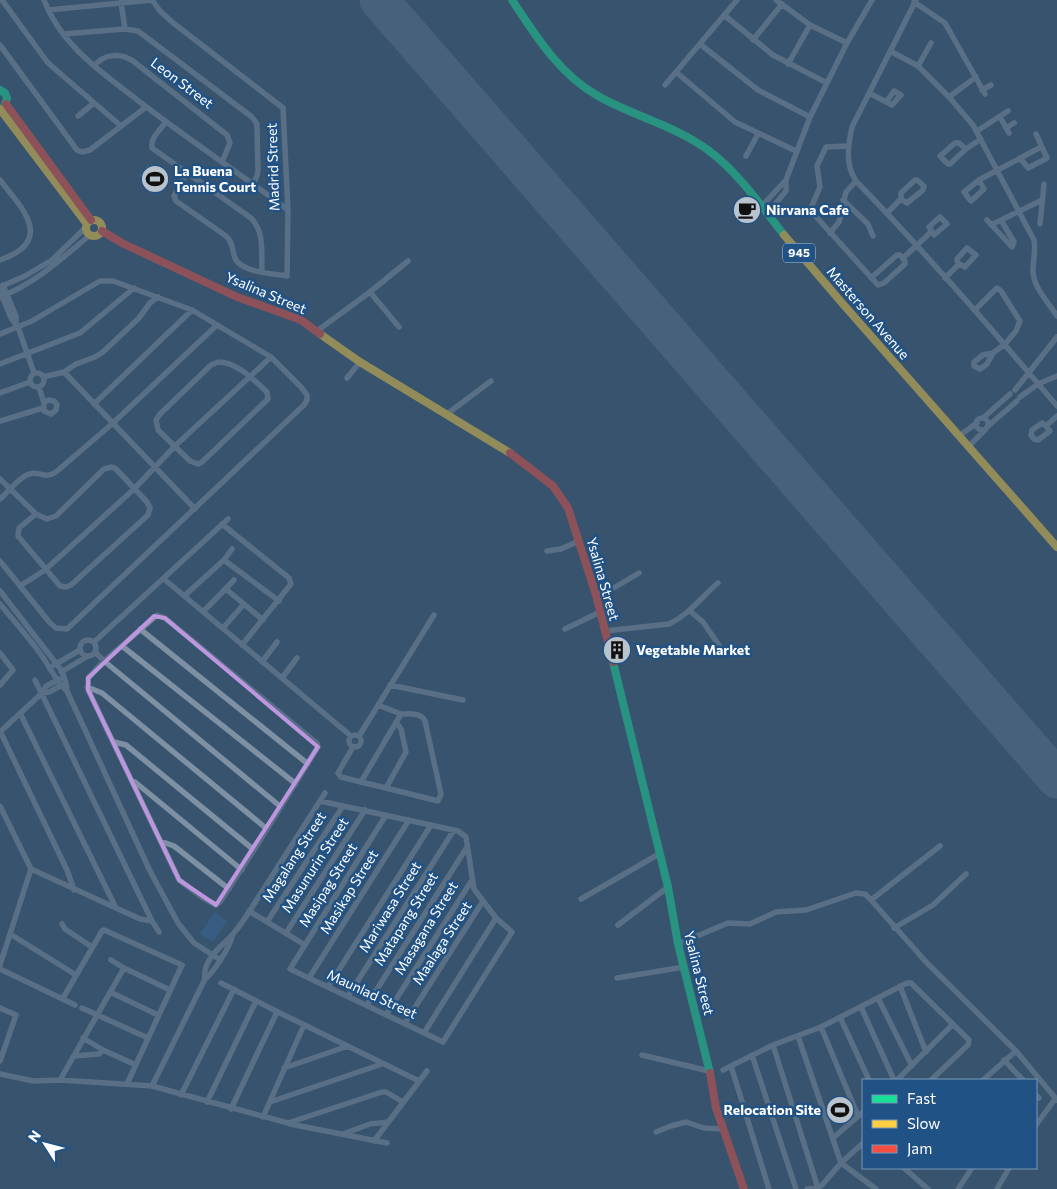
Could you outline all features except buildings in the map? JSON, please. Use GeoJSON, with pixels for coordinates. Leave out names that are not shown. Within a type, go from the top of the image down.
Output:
{"type":"FeatureCollection","features":[{"type":"Feature","properties":{"kind":"street"},"geometry":{"type":"LineString","coordinates":[[2,0],[48,63],[121,126]]}},
{"type":"Feature","properties":{"kind":"street"},"geometry":{"type":"LineString","coordinates":[[44,0],[56,25],[72,47],[94,66],[166,122],[288,210]]}},
{"type":"Feature","properties":{"kind":"street"},"geometry":{"type":"LineString","coordinates":[[48,10],[121,1],[152,0]]}},
{"type":"Feature","properties":{"kind":"street","name":"Madrid Street"},"geometry":{"type":"LineString","coordinates":[[152,0],[172,22],[283,108],[288,210],[287,276],[262,272]]}},
{"type":"Feature","properties":{"kind":"street","name":"Masterson Avenue"},"geometry":{"type":"LineString","coordinates":[[512,0],[544,45],[574,79],[598,96],[691,139],[721,160],[802,257],[1057,547]]}},
{"type":"Feature","properties":{"kind":"street"},"geometry":{"type":"LineString","coordinates":[[665,86],[736,0]]}},
{"type":"Feature","properties":{"kind":"street"},"geometry":{"type":"LineString","coordinates":[[767,214],[786,191],[786,180],[810,117],[847,43],[872,0]]}},
{"type":"Feature","properties":{"kind":"street"},"geometry":{"type":"LineString","coordinates":[[121,1],[125,29]]}},
{"type":"Feature","properties":{"kind":"street"},"geometry":{"type":"LineString","coordinates":[[991,85],[984,92],[945,23],[915,1],[852,127],[848,146],[850,168],[856,181],[975,310],[1057,406]]}},
{"type":"Feature","properties":{"kind":"street"},"geometry":{"type":"LineString","coordinates":[[754,40],[779,2],[810,25],[847,43]]}},
{"type":"Feature","properties":{"kind":"street"},"geometry":{"type":"LineString","coordinates":[[724,15],[773,55],[827,83]]}},
{"type":"Feature","properties":{"kind":"street"},"geometry":{"type":"LineString","coordinates":[[788,64],[810,25]]}},
{"type":"Feature","properties":{"kind":"street"},"geometry":{"type":"LineString","coordinates":[[63,34],[125,29],[141,33],[252,117],[257,124],[258,130],[258,170],[253,184]]}},
{"type":"Feature","properties":{"kind":"street"},"geometry":{"type":"LineString","coordinates":[[700,44],[758,90],[810,117]]}},
{"type":"Feature","properties":{"kind":"street"},"geometry":{"type":"LineString","coordinates":[[918,66],[931,44]]}},
{"type":"Feature","properties":{"kind":"street"},"geometry":{"type":"LineString","coordinates":[[0,45],[77,150],[82,152],[90,150],[146,106]]}},
{"type":"Feature","properties":{"kind":"street"},"geometry":{"type":"LineString","coordinates":[[890,51],[918,66],[949,97],[977,131],[1034,240],[1036,248],[1033,272],[1036,284],[1057,316]]}},
{"type":"Feature","properties":{"kind":"street","name":"Leon Street"},"geometry":{"type":"LineString","coordinates":[[94,66],[98,60],[117,55],[133,61],[228,135],[230,143],[222,162]]}},
{"type":"Feature","properties":{"kind":"street"},"geometry":{"type":"LineString","coordinates":[[676,72],[729,118],[758,134],[796,151]]}},
{"type":"Feature","properties":{"kind":"street"},"geometry":{"type":"LineString","coordinates":[[949,97],[976,77]]}},
{"type":"Feature","properties":{"kind":"street"},"geometry":{"type":"LineString","coordinates":[[0,90],[6,96],[2,107],[88,224],[90,235]]}},
{"type":"Feature","properties":{"kind":"street"},"geometry":{"type":"LineString","coordinates":[[869,93],[886,102]]}},
{"type":"Feature","properties":{"kind":"street"},"geometry":{"type":"LineString","coordinates":[[78,116],[94,103]]}},
{"type":"Feature","properties":{"kind":"street"},"geometry":{"type":"LineString","coordinates":[[977,131],[1008,111]]}},
{"type":"Feature","properties":{"kind":"street"},"geometry":{"type":"LineString","coordinates":[[1000,117],[1008,130],[1014,123]]}},
{"type":"Feature","properties":{"kind":"street"},"geometry":{"type":"LineString","coordinates":[[166,122],[153,138],[152,148],[251,218],[257,224],[261,239],[262,272],[239,264],[236,260],[232,243],[226,236],[174,199],[176,190],[187,173]]}},
{"type":"Feature","properties":{"kind":"street"},"geometry":{"type":"LineString","coordinates":[[746,156],[758,134]]}},
{"type":"Feature","properties":{"kind":"street"},"geometry":{"type":"LineString","coordinates":[[1020,158],[1028,168],[1045,160],[1047,156],[1036,134]]}},
{"type":"Feature","properties":{"kind":"street"},"geometry":{"type":"LineString","coordinates":[[966,149],[981,139]]}},
{"type":"Feature","properties":{"kind":"street"},"geometry":{"type":"LineString","coordinates":[[848,146],[827,147],[818,166],[820,186],[810,210],[878,286],[881,286],[905,261],[900,255],[897,255],[871,278]]}},
{"type":"Feature","properties":{"kind":"street"},"geometry":{"type":"LineString","coordinates":[[980,180],[1041,147]]}},
{"type":"Feature","properties":{"kind":"street"},"geometry":{"type":"LineString","coordinates":[[0,180],[21,206],[31,228],[30,237],[24,246],[17,252],[0,260]]}},
{"type":"Feature","properties":{"kind":"street"},"geometry":{"type":"LineString","coordinates":[[762,207],[786,180]]}},
{"type":"Feature","properties":{"kind":"street"},"geometry":{"type":"LineString","coordinates":[[830,233],[839,222],[846,192],[856,181]]}},
{"type":"Feature","properties":{"kind":"street"},"geometry":{"type":"LineString","coordinates":[[1040,224],[1044,184]]}},
{"type":"Feature","properties":{"kind":"street"},"geometry":{"type":"LineString","coordinates":[[774,194],[780,200]]}},
{"type":"Feature","properties":{"kind":"street"},"geometry":{"type":"LineString","coordinates":[[887,213],[901,199]]}},
{"type":"Feature","properties":{"kind":"street"},"geometry":{"type":"LineString","coordinates":[[843,200],[868,224],[873,236]]}},
{"type":"Feature","properties":{"kind":"street"},"geometry":{"type":"LineString","coordinates":[[1001,220],[1014,242],[1012,247],[989,223],[1001,220],[1042,200]]}},
{"type":"Feature","properties":{"kind":"street"},"geometry":{"type":"LineString","coordinates":[[99,221],[102,225],[102,231],[98,235],[90,235],[54,266],[2,292],[52,260],[88,224],[99,221]]}},
{"type":"Feature","properties":{"kind":"street","name":"Ysalina Street"},"geometry":{"type":"LineString","coordinates":[[102,231],[122,243],[237,296],[295,316],[360,362],[521,460],[553,486],[568,508],[596,595],[605,631],[668,887],[678,944],[712,1080],[716,1108],[738,1167],[744,1189]]}},
{"type":"Feature","properties":{"kind":"street"},"geometry":{"type":"LineString","coordinates":[[902,258],[931,232]]}},
{"type":"Feature","properties":{"kind":"street"},"geometry":{"type":"LineString","coordinates":[[317,331],[370,292],[408,260]]}},
{"type":"Feature","properties":{"kind":"street"},"geometry":{"type":"LineString","coordinates":[[945,278],[959,264]]}},
{"type":"Feature","properties":{"kind":"street"},"geometry":{"type":"LineString","coordinates":[[0,334],[100,281],[113,281],[192,310],[271,357],[307,395],[304,405],[67,629],[56,628],[50,623],[0,561]]}},
{"type":"Feature","properties":{"kind":"street"},"geometry":{"type":"LineString","coordinates":[[0,364],[80,333],[134,288]]}},
{"type":"Feature","properties":{"kind":"street"},"geometry":{"type":"LineString","coordinates":[[975,310],[995,288],[1001,291],[1020,321],[1016,331],[1005,344],[993,353]]}},
{"type":"Feature","properties":{"kind":"street"},"geometry":{"type":"LineString","coordinates":[[2,292],[11,318],[17,325],[34,373]]}},
{"type":"Feature","properties":{"kind":"street"},"geometry":{"type":"LineString","coordinates":[[370,292],[398,327]]}},
{"type":"Feature","properties":{"kind":"street"},"geometry":{"type":"LineString","coordinates":[[34,373],[40,374],[43,377],[64,372],[76,364],[95,357],[103,352],[139,318],[150,303],[158,297]]}},
{"type":"Feature","properties":{"kind":"street"},"geometry":{"type":"LineString","coordinates":[[94,404],[192,310]]}},
{"type":"Feature","properties":{"kind":"street"},"geometry":{"type":"LineString","coordinates":[[0,499],[26,475],[32,473],[51,476],[113,424],[217,325]]}},
{"type":"Feature","properties":{"kind":"street"},"geometry":{"type":"LineString","coordinates":[[960,435],[977,423],[1012,392],[1030,373],[1057,337]]}},
{"type":"Feature","properties":{"kind":"street"},"geometry":{"type":"LineString","coordinates":[[20,586],[45,570],[134,489],[175,446],[271,357]]}},
{"type":"Feature","properties":{"kind":"street"},"geometry":{"type":"LineString","coordinates":[[224,362],[231,364],[249,376],[267,392],[268,399],[202,462],[195,463],[158,430],[156,420],[160,414],[211,365],[224,362]]}},
{"type":"Feature","properties":{"kind":"street"},"geometry":{"type":"LineString","coordinates":[[347,378],[360,362]]}},
{"type":"Feature","properties":{"kind":"street"},"geometry":{"type":"LineString","coordinates":[[64,372],[195,509]]}},
{"type":"Feature","properties":{"kind":"street"},"geometry":{"type":"LineString","coordinates":[[30,382],[30,377],[34,373]]}},
{"type":"Feature","properties":{"kind":"street"},"geometry":{"type":"LineString","coordinates":[[969,446],[1018,399],[1038,384],[1057,376]]}},
{"type":"Feature","properties":{"kind":"street"},"geometry":{"type":"LineString","coordinates":[[39,387],[43,383],[43,377]]}},
{"type":"Feature","properties":{"kind":"street"},"geometry":{"type":"LineString","coordinates":[[447,414],[491,381]]}},
{"type":"Feature","properties":{"kind":"street"},"geometry":{"type":"LineString","coordinates":[[30,382],[34,386],[39,387]]}},
{"type":"Feature","properties":{"kind":"street"},"geometry":{"type":"LineString","coordinates":[[0,393],[30,382]]}},
{"type":"Feature","properties":{"kind":"street"},"geometry":{"type":"LineString","coordinates":[[0,421],[43,406],[39,387]]}},
{"type":"Feature","properties":{"kind":"street"},"geometry":{"type":"LineString","coordinates":[[1012,392],[1019,392],[1018,399]]}},
{"type":"Feature","properties":{"kind":"street"},"geometry":{"type":"LineString","coordinates":[[1012,392],[1010,398],[1018,399]]}},
{"type":"Feature","properties":{"kind":"street"},"geometry":{"type":"LineString","coordinates":[[1046,426],[1057,416]]}},
{"type":"Feature","properties":{"kind":"street"},"geometry":{"type":"LineString","coordinates":[[983,418],[987,421],[986,428]]}},
{"type":"Feature","properties":{"kind":"street"},"geometry":{"type":"LineString","coordinates":[[977,423],[979,430],[986,428]]}},
{"type":"Feature","properties":{"kind":"street"},"geometry":{"type":"LineString","coordinates":[[0,479],[36,514],[47,519],[56,516],[108,466],[116,469],[147,502],[150,508],[148,514],[66,588],[60,586],[45,570],[18,536],[19,528],[36,514]]}},
{"type":"Feature","properties":{"kind":"street"},"geometry":{"type":"LineString","coordinates":[[94,642],[228,519]]}},
{"type":"Feature","properties":{"kind":"street"},"geometry":{"type":"LineString","coordinates":[[222,524],[289,578],[291,584],[290,588],[242,645]]}},
{"type":"Feature","properties":{"kind":"street"},"geometry":{"type":"LineString","coordinates":[[547,552],[561,549],[579,541]]}},
{"type":"Feature","properties":{"kind":"street"},"geometry":{"type":"LineString","coordinates":[[184,596],[224,560],[232,549]]}},
{"type":"Feature","properties":{"kind":"street"},"geometry":{"type":"LineString","coordinates":[[224,560],[279,601]]}},
{"type":"Feature","properties":{"kind":"street"},"geometry":{"type":"LineString","coordinates":[[596,595],[612,589],[640,573]]}},
{"type":"Feature","properties":{"kind":"street"},"geometry":{"type":"LineString","coordinates":[[164,579],[351,736],[359,736]]}},
{"type":"Feature","properties":{"kind":"street"},"geometry":{"type":"LineString","coordinates":[[203,612],[234,580]]}},
{"type":"Feature","properties":{"kind":"street"},"geometry":{"type":"LineString","coordinates":[[605,631],[669,624],[690,610],[718,583]]}},
{"type":"Feature","properties":{"kind":"street"},"geometry":{"type":"LineString","coordinates":[[226,589],[243,606],[262,620]]}},
{"type":"Feature","properties":{"kind":"street"},"geometry":{"type":"LineString","coordinates":[[0,591],[57,662],[61,679],[150,871],[178,923],[194,943],[219,959]]}},
{"type":"Feature","properties":{"kind":"street"},"geometry":{"type":"LineString","coordinates":[[0,604],[34,644],[50,668],[61,679]]}},
{"type":"Feature","properties":{"kind":"street"},"geometry":{"type":"LineString","coordinates":[[223,628],[243,606]]}},
{"type":"Feature","properties":{"kind":"street"},"geometry":{"type":"LineString","coordinates":[[690,610],[703,622],[726,654]]}},
{"type":"Feature","properties":{"kind":"street"},"geometry":{"type":"LineString","coordinates":[[565,628],[600,612]]}},
{"type":"Feature","properties":{"kind":"street"},"geometry":{"type":"LineString","coordinates":[[157,614],[165,618],[317,743],[317,751],[242,870],[216,905],[180,882],[87,687],[88,678],[140,629],[157,614]]}},
{"type":"Feature","properties":{"kind":"street"},"geometry":{"type":"LineString","coordinates":[[378,705],[401,714],[424,717],[441,794],[438,801],[341,777],[338,773],[353,747],[357,747],[360,744],[359,736],[390,685],[434,615]]}},
{"type":"Feature","properties":{"kind":"street"},"geometry":{"type":"LineString","coordinates":[[140,629],[308,764]]}},
{"type":"Feature","properties":{"kind":"street"},"geometry":{"type":"LineString","coordinates":[[50,668],[57,662],[80,650],[84,641],[94,642]]}},
{"type":"Feature","properties":{"kind":"street"},"geometry":{"type":"LineString","coordinates":[[94,642],[95,652]]}},
{"type":"Feature","properties":{"kind":"street"},"geometry":{"type":"LineString","coordinates":[[262,662],[277,642]]}},
{"type":"Feature","properties":{"kind":"street"},"geometry":{"type":"LineString","coordinates":[[122,646],[296,784]]}},
{"type":"Feature","properties":{"kind":"street"},"geometry":{"type":"LineString","coordinates":[[80,650],[88,656]]}},
{"type":"Feature","properties":{"kind":"street"},"geometry":{"type":"LineString","coordinates":[[74,890],[67,870],[0,731],[42,693],[49,692],[61,679],[95,652]]}},
{"type":"Feature","properties":{"kind":"street"},"geometry":{"type":"LineString","coordinates":[[95,652],[282,806]]}},
{"type":"Feature","properties":{"kind":"street"},"geometry":{"type":"LineString","coordinates":[[0,653],[13,670],[0,685]]}},
{"type":"Feature","properties":{"kind":"street"},"geometry":{"type":"LineString","coordinates":[[282,678],[297,658]]}},
{"type":"Feature","properties":{"kind":"street"},"geometry":{"type":"LineString","coordinates":[[35,680],[159,932]]}},
{"type":"Feature","properties":{"kind":"street"},"geometry":{"type":"LineString","coordinates":[[390,685],[463,700]]}},
{"type":"Feature","properties":{"kind":"street"},"geometry":{"type":"LineString","coordinates":[[87,687],[102,693],[267,829]]}},
{"type":"Feature","properties":{"kind":"street"},"geometry":{"type":"LineString","coordinates":[[20,713],[116,908]]}},
{"type":"Feature","properties":{"kind":"street"},"geometry":{"type":"LineString","coordinates":[[361,782],[401,714]]}},
{"type":"Feature","properties":{"kind":"street"},"geometry":{"type":"LineString","coordinates":[[386,788],[406,752],[401,728],[396,722]]}},
{"type":"Feature","properties":{"kind":"street"},"geometry":{"type":"LineString","coordinates":[[351,736],[349,742],[353,747]]}},
{"type":"Feature","properties":{"kind":"street"},"geometry":{"type":"LineString","coordinates":[[114,742],[126,745],[254,850]]}},
{"type":"Feature","properties":{"kind":"street"},"geometry":{"type":"LineString","coordinates":[[132,780],[242,870]]}},
{"type":"Feature","properties":{"kind":"street"},"geometry":{"type":"LineString","coordinates":[[152,1086],[205,979],[210,975],[219,959],[228,949],[232,936],[326,793]]}},
{"type":"Feature","properties":{"kind":"street"},"geometry":{"type":"LineString","coordinates":[[320,801],[454,830],[464,835],[467,841],[474,889],[496,918],[424,1032]]}},
{"type":"Feature","properties":{"kind":"street"},"geometry":{"type":"LineString","coordinates":[[0,806],[31,869],[140,920],[152,921]]}},
{"type":"Feature","properties":{"kind":"street","name":"Magalang Street"},"geometry":{"type":"LineString","coordinates":[[267,922],[343,806]]}},
{"type":"Feature","properties":{"kind":"street","name":"Masunurin Street"},"geometry":{"type":"LineString","coordinates":[[286,933],[364,810]]}},
{"type":"Feature","properties":{"kind":"street","name":"Masipag Street"},"geometry":{"type":"LineString","coordinates":[[290,969],[386,815]]}},
{"type":"Feature","properties":{"kind":"street","name":"Masikap Street"},"geometry":{"type":"LineString","coordinates":[[309,978],[409,820]]}},
{"type":"Feature","properties":{"kind":"street","name":"Mariwasa Street"},"geometry":{"type":"LineString","coordinates":[[328,987],[431,825]]}},
{"type":"Feature","properties":{"kind":"street","name":"Mariwasa Street"},"geometry":{"type":"LineString","coordinates":[[348,996],[454,830]]}},
{"type":"Feature","properties":{"kind":"street"},"geometry":{"type":"LineString","coordinates":[[160,841],[174,846],[229,889]]}},
{"type":"Feature","properties":{"kind":"street"},"geometry":{"type":"LineString","coordinates":[[871,900],[940,846]]}},
{"type":"Feature","properties":{"kind":"street","name":"Matapang Street"},"geometry":{"type":"LineString","coordinates":[[367,1005],[467,847]]}},
{"type":"Feature","properties":{"kind":"street"},"geometry":{"type":"LineString","coordinates":[[581,899],[659,854]]}},
{"type":"Feature","properties":{"kind":"street"},"geometry":{"type":"LineString","coordinates":[[0,965],[31,869]]}},
{"type":"Feature","properties":{"kind":"street"},"geometry":{"type":"LineString","coordinates":[[894,928],[933,905],[966,874]]}},
{"type":"Feature","properties":{"kind":"street","name":"Masagana Street"},"geometry":{"type":"LineString","coordinates":[[386,1015],[472,880]]}},
{"type":"Feature","properties":{"kind":"street"},"geometry":{"type":"LineString","coordinates":[[618,925],[668,887]]}},
{"type":"Feature","properties":{"kind":"street"},"geometry":{"type":"LineString","coordinates":[[678,944],[728,923],[750,924],[776,912],[806,910],[856,893],[865,894],[927,963],[1016,1051],[1056,1100],[1037,1124]]}},
{"type":"Feature","properties":{"kind":"street","name":"Maalaga Street"},"geometry":{"type":"LineString","coordinates":[[405,1024],[483,901]]}},
{"type":"Feature","properties":{"kind":"street"},"geometry":{"type":"LineString","coordinates":[[249,911],[305,945]]}},
{"type":"Feature","properties":{"kind":"street","name":"Maunlad Street"},"geometry":{"type":"LineString","coordinates":[[290,969],[443,1042],[512,932],[496,918]]}},
{"type":"Feature","properties":{"kind":"street"},"geometry":{"type":"LineString","coordinates":[[62,924],[92,947]]}},
{"type":"Feature","properties":{"kind":"street"},"geometry":{"type":"LineString","coordinates":[[63,998],[102,931],[106,930],[182,965],[127,1084]]}},
{"type":"Feature","properties":{"kind":"street"},"geometry":{"type":"LineString","coordinates":[[10,934],[76,975]]}},
{"type":"Feature","properties":{"kind":"street"},"geometry":{"type":"LineString","coordinates":[[205,979],[204,972],[212,955],[220,945],[232,936]]}},
{"type":"Feature","properties":{"kind":"street"},"geometry":{"type":"LineString","coordinates":[[111,960],[170,990]]}},
{"type":"Feature","properties":{"kind":"street"},"geometry":{"type":"LineString","coordinates":[[617,978],[684,967]]}},
{"type":"Feature","properties":{"kind":"street"},"geometry":{"type":"LineString","coordinates":[[0,968],[75,1005]]}},
{"type":"Feature","properties":{"kind":"street"},"geometry":{"type":"LineString","coordinates":[[60,1080],[124,968]]}},
{"type":"Feature","properties":{"kind":"street"},"geometry":{"type":"LineString","coordinates":[[221,983],[419,1081]]}},
{"type":"Feature","properties":{"kind":"street"},"geometry":{"type":"LineString","coordinates":[[723,1070],[773,1045],[822,1026],[900,986],[911,983],[969,1040],[968,1045],[932,1079]]}},
{"type":"Feature","properties":{"kind":"street"},"geometry":{"type":"LineString","coordinates":[[900,986],[926,1052]]}},
{"type":"Feature","properties":{"kind":"street"},"geometry":{"type":"LineString","coordinates":[[181,1095],[234,989]]}},
{"type":"Feature","properties":{"kind":"street"},"geometry":{"type":"LineString","coordinates":[[110,992],[158,1015]]}},
{"type":"Feature","properties":{"kind":"street"},"geometry":{"type":"LineString","coordinates":[[878,998],[912,1066]]}},
{"type":"Feature","properties":{"kind":"street"},"geometry":{"type":"LineString","coordinates":[[207,1102],[256,1001]]}},
{"type":"Feature","properties":{"kind":"street"},"geometry":{"type":"LineString","coordinates":[[861,1007],[896,1079]]}},
{"type":"Feature","properties":{"kind":"street"},"geometry":{"type":"LineString","coordinates":[[0,1008],[16,1015],[0,1061]]}},
{"type":"Feature","properties":{"kind":"street"},"geometry":{"type":"LineString","coordinates":[[82,1008],[148,1038]]}},
{"type":"Feature","properties":{"kind":"street"},"geometry":{"type":"LineString","coordinates":[[231,1108],[277,1012]]}},
{"type":"Feature","properties":{"kind":"street"},"geometry":{"type":"LineString","coordinates":[[840,1016],[869,1079]]}},
{"type":"Feature","properties":{"kind":"street"},"geometry":{"type":"LineString","coordinates":[[897,1079],[953,1024]]}},
{"type":"Feature","properties":{"kind":"street"},"geometry":{"type":"LineString","coordinates":[[263,1117],[304,1025]]}},
{"type":"Feature","properties":{"kind":"street"},"geometry":{"type":"LineString","coordinates":[[822,1026],[858,1116]]}},
{"type":"Feature","properties":{"kind":"street"},"geometry":{"type":"LineString","coordinates":[[798,1036],[840,1163],[876,1189]]}},
{"type":"Feature","properties":{"kind":"street"},"geometry":{"type":"LineString","coordinates":[[83,1038],[103,1050],[136,1064]]}},
{"type":"Feature","properties":{"kind":"street"},"geometry":{"type":"LineString","coordinates":[[773,1045],[822,1187]]}},
{"type":"Feature","properties":{"kind":"street"},"geometry":{"type":"LineString","coordinates":[[284,1068],[348,1046]]}},
{"type":"Feature","properties":{"kind":"street"},"geometry":{"type":"LineString","coordinates":[[74,1056],[99,1054],[103,1050]]}},
{"type":"Feature","properties":{"kind":"street"},"geometry":{"type":"LineString","coordinates":[[983,1079],[1016,1051]]}},
{"type":"Feature","properties":{"kind":"street"},"geometry":{"type":"LineString","coordinates":[[642,1054],[709,1071]]}},
{"type":"Feature","properties":{"kind":"street"},"geometry":{"type":"LineString","coordinates":[[752,1055],[796,1189]]}},
{"type":"Feature","properties":{"kind":"street"},"geometry":{"type":"LineString","coordinates":[[1004,1060],[1022,1079]]}},
{"type":"Feature","properties":{"kind":"street"},"geometry":{"type":"LineString","coordinates":[[270,1102],[382,1064]]}},
{"type":"Feature","properties":{"kind":"street"},"geometry":{"type":"LineString","coordinates":[[731,1066],[769,1189]]}},
{"type":"Feature","properties":{"kind":"street"},"geometry":{"type":"LineString","coordinates":[[374,1141],[427,1071]]}},
{"type":"Feature","properties":{"kind":"street"},"geometry":{"type":"LineString","coordinates":[[0,1074],[33,1081],[60,1080],[152,1086],[263,1117],[387,1143]]}},
{"type":"Feature","properties":{"kind":"street"},"geometry":{"type":"LineString","coordinates":[[288,1123],[382,1092],[386,1092],[403,1102]]}},
{"type":"Feature","properties":{"kind":"street"},"geometry":{"type":"LineString","coordinates":[[833,1138],[862,1113]]}},
{"type":"Feature","properties":{"kind":"street"},"geometry":{"type":"LineString","coordinates":[[343,1134],[370,1124],[388,1122]]}},
{"type":"Feature","properties":{"kind":"street"},"geometry":{"type":"LineString","coordinates":[[656,1132],[686,1122],[704,1128],[723,1129]]}},
{"type":"Feature","properties":{"kind":"street"},"geometry":{"type":"LineString","coordinates":[[807,1189],[822,1187],[840,1163],[862,1144]]}},
{"type":"Feature","properties":{"kind":"street"},"geometry":{"type":"LineString","coordinates":[[905,1169],[928,1189]]}},
{"type":"Feature","properties":{"kind":"street"},"geometry":{"type":"LineString","coordinates":[[958,1189],[971,1169]]}},
{"type":"Feature","properties":{"kind":"street"},"geometry":{"type":"LineString","coordinates":[[997,1189],[1008,1169]]}},
{"type":"Feature","properties":{"kind":"highlighted area"},"geometry":{"type":"Polygon","coordinates":[[[154,616],[165,618],[318,747],[216,905],[179,880],[88,690],[88,678],[154,616]]]}},
{"type":"Feature","properties":{"kind":"shaded area","name":"La Buena Tennis Court"},"geometry":{"type":"Polygon","coordinates":[[[148,164],[171,181],[161,193],[139,176],[148,164]]]}},
{"type":"Feature","properties":{"kind":"shaded area"},"geometry":{"type":"Polygon","coordinates":[[[215,912],[227,921],[213,942],[200,934],[215,912]]]}},
{"type":"Feature","properties":{"kind":"runway"},"geometry":{"type":"LineString","coordinates":[[379,0],[1057,779]]}},
{"type":"Feature","properties":{"kind":"traffic: fast"},"geometry":{"type":"LineString","coordinates":[[512,0],[549,53],[571,77],[611,103],[667,127],[708,150],[739,179],[784,235]]}},
{"type":"Feature","properties":{"kind":"traffic: fast"},"geometry":{"type":"LineString","coordinates":[[0,90],[5,93],[7,98],[4,107]]}},
{"type":"Feature","properties":{"kind":"traffic: fast"},"geometry":{"type":"LineString","coordinates":[[613,662],[668,887],[678,944],[710,1073]]}},
{"type":"Feature","properties":{"kind":"traffic: slow"},"geometry":{"type":"LineString","coordinates":[[0,109],[87,224]]}},
{"type":"Feature","properties":{"kind":"traffic: slow"},"geometry":{"type":"LineString","coordinates":[[91,220],[97,220],[102,225],[102,228],[100,234],[91,236],[86,231],[86,225],[91,220]]}},
{"type":"Feature","properties":{"kind":"traffic: slow"},"geometry":{"type":"LineString","coordinates":[[784,235],[1057,547]]}},
{"type":"Feature","properties":{"kind":"traffic: slow"},"geometry":{"type":"LineString","coordinates":[[320,334],[360,362],[510,453]]}},
{"type":"Feature","properties":{"kind":"traffic: jam"},"geometry":{"type":"LineString","coordinates":[[6,104],[91,220]]}},
{"type":"Feature","properties":{"kind":"traffic: jam"},"geometry":{"type":"LineString","coordinates":[[102,231],[122,243],[237,297],[301,320],[320,334]]}},
{"type":"Feature","properties":{"kind":"traffic: jam"},"geometry":{"type":"LineString","coordinates":[[510,453],[553,486],[568,508],[596,595],[613,662]]}},
{"type":"Feature","properties":{"kind":"traffic: jam"},"geometry":{"type":"LineString","coordinates":[[710,1073],[716,1108],[744,1189]]}},
{"type":"Feature","properties":{"kind":"place","name":"La Buena Tennis Court"},"geometry":{"type":"Point","coordinates":[155,179]}},
{"type":"Feature","properties":{"kind":"place","name":"Nirvana Cafe"},"geometry":{"type":"Point","coordinates":[747,210]}},
{"type":"Feature","properties":{"kind":"place","name":"Vegetable Market"},"geometry":{"type":"Point","coordinates":[617,650]}},
{"type":"Feature","properties":{"kind":"place","name":"Relocation Site"},"geometry":{"type":"Point","coordinates":[840,1110]}}]}
